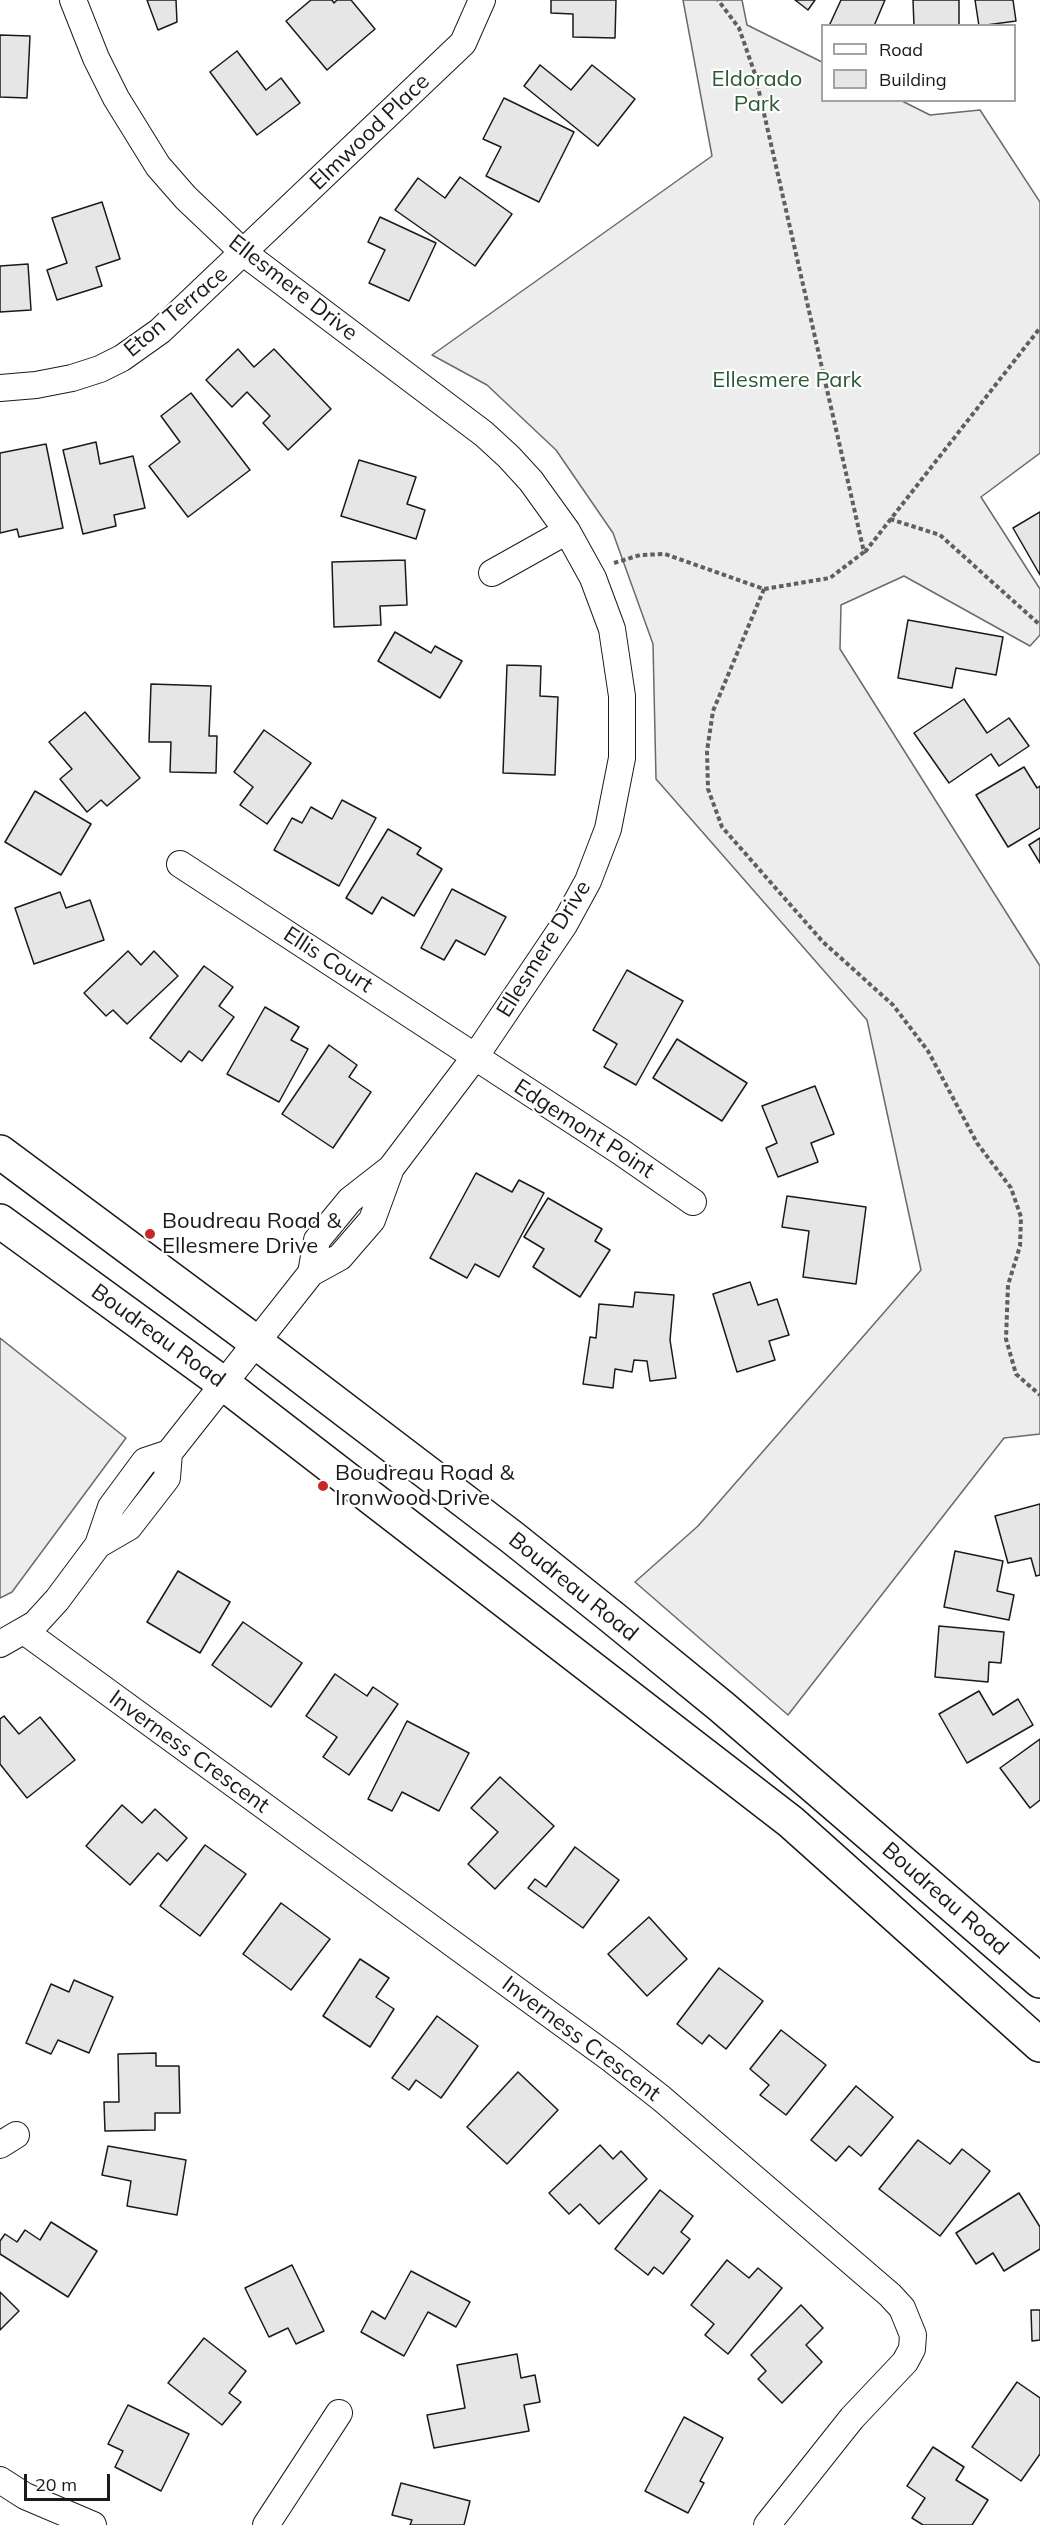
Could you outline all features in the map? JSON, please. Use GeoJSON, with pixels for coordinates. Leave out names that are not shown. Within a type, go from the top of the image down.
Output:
{"type":"FeatureCollection","features":[{"type":"Feature","properties":{"kind":"main road","name":"Boudreau Road"},"geometry":{"type":"LineString","coordinates":[[0,1152],[257,1343],[513,1538],[704,1692],[1040,1981]]}},
{"type":"Feature","properties":{"kind":"main road","name":"Boudreau Road"},"geometry":{"type":"LineString","coordinates":[[0,1221],[224,1384],[791,1822],[1040,2045]]}},
{"type":"Feature","properties":{"kind":"street","name":"Ellesmere Drive"},"geometry":{"type":"LineString","coordinates":[[24,1631],[35,1624],[57,1600],[98,1545],[111,1507],[145,1461],[169,1453],[310,1273],[317,1240],[350,1200],[391,1168],[475,1057],[576,905],[599,855],[618,784],[623,728],[622,696],[612,629],[593,578],[567,531],[531,481],[484,434],[244,254],[186,198],[158,166],[136,134],[96,58],[73,0]]}},
{"type":"Feature","properties":{"kind":"street","name":"Elmwood Place"},"geometry":{"type":"LineString","coordinates":[[244,254],[463,43],[482,0]]}},
{"type":"Feature","properties":{"kind":"street","name":"Eton Terrace"},"geometry":{"type":"LineString","coordinates":[[0,388],[36,385],[72,378],[122,358],[160,331],[244,254]]}},
{"type":"Feature","properties":{"kind":"street"},"geometry":{"type":"LineString","coordinates":[[492,573],[567,531]]}},
{"type":"Feature","properties":{"kind":"street","name":"Ellis Court"},"geometry":{"type":"LineString","coordinates":[[180,864],[475,1057]]}},
{"type":"Feature","properties":{"kind":"street","name":"Edgemont Point"},"geometry":{"type":"LineString","coordinates":[[475,1057],[693,1202]]}},
{"type":"Feature","properties":{"kind":"street"},"geometry":{"type":"LineString","coordinates":[[0,1644],[24,1631]]}},
{"type":"Feature","properties":{"kind":"street","name":"Inverness Crescent"},"geometry":{"type":"LineString","coordinates":[[24,1631],[611,2059],[686,2120],[890,2295],[902,2308],[913,2335],[912,2349],[905,2362],[852,2418],[767,2525]]}},
{"type":"Feature","properties":{"kind":"street"},"geometry":{"type":"LineString","coordinates":[[266,2525],[339,2413]]}},
{"type":"Feature","properties":{"kind":"street"},"geometry":{"type":"LineString","coordinates":[[0,2480],[25,2496],[93,2525]]}},
{"type":"Feature","properties":{"kind":"path"},"geometry":{"type":"LineString","coordinates":[[718,0],[739,28],[755,74],[864,552]]}},
{"type":"Feature","properties":{"kind":"path"},"geometry":{"type":"LineString","coordinates":[[608,565],[634,556],[664,554],[764,590],[830,578],[864,552],[1040,328]]}},
{"type":"Feature","properties":{"kind":"path"},"geometry":{"type":"LineString","coordinates":[[890,519],[940,535],[1040,625]]}},
{"type":"Feature","properties":{"kind":"path"},"geometry":{"type":"LineString","coordinates":[[764,590],[713,711],[707,751],[708,789],[722,827],[823,942],[893,1005],[928,1051],[977,1143],[1011,1188],[1021,1216],[1020,1246],[1008,1285],[1006,1339],[1016,1374],[1040,1395]]}},
{"type":"Feature","properties":{"kind":"shaded area","name":"Ellesmere Park"},"geometry":{"type":"Polygon","coordinates":[[[683,0],[742,0],[747,25],[821,62],[821,102],[904,102],[930,115],[980,110],[1040,202],[1040,453],[981,497],[1040,589],[1040,635],[1030,646],[904,576],[841,605],[840,649],[1040,966],[1040,1434],[1004,1438],[788,1715],[635,1582],[698,1526],[921,1270],[867,1020],[656,779],[653,644],[613,533],[556,450],[487,385],[432,355],[712,156],[683,0]]]}},
{"type":"Feature","properties":{"kind":"shaded area"},"geometry":{"type":"Polygon","coordinates":[[[0,1338],[126,1438],[12,1592],[0,1598],[0,1338]]]}},
{"type":"Feature","properties":{"kind":"building"},"geometry":{"type":"Polygon","coordinates":[[[147,0],[176,0],[177,22],[158,30],[147,0]]]}},
{"type":"Feature","properties":{"kind":"building"},"geometry":{"type":"Polygon","coordinates":[[[311,0],[332,0],[334,3],[337,0],[351,0],[375,29],[327,70],[286,21],[311,0]]]}},
{"type":"Feature","properties":{"kind":"building"},"geometry":{"type":"Polygon","coordinates":[[[551,0],[616,0],[615,38],[573,37],[573,14],[551,13],[551,0]]]}},
{"type":"Feature","properties":{"kind":"building"},"geometry":{"type":"Polygon","coordinates":[[[795,0],[815,0],[808,10],[795,0]]]}},
{"type":"Feature","properties":{"kind":"building"},"geometry":{"type":"Polygon","coordinates":[[[841,0],[885,0],[875,24],[830,24],[841,0]]]}},
{"type":"Feature","properties":{"kind":"building"},"geometry":{"type":"Polygon","coordinates":[[[913,0],[959,0],[959,24],[914,24],[913,0]]]}},
{"type":"Feature","properties":{"kind":"building"},"geometry":{"type":"Polygon","coordinates":[[[975,0],[1013,0],[1016,21],[979,24],[975,0]]]}},
{"type":"Feature","properties":{"kind":"building"},"geometry":{"type":"Polygon","coordinates":[[[0,35],[30,36],[27,98],[0,97],[0,35]]]}},
{"type":"Feature","properties":{"kind":"building"},"geometry":{"type":"Polygon","coordinates":[[[237,51],[266,90],[281,78],[300,103],[257,135],[210,72],[237,51]]]}},
{"type":"Feature","properties":{"kind":"building"},"geometry":{"type":"Polygon","coordinates":[[[540,65],[571,90],[592,65],[635,99],[598,146],[524,86],[540,65]]]}},
{"type":"Feature","properties":{"kind":"building"},"geometry":{"type":"Polygon","coordinates":[[[504,98],[574,132],[539,202],[486,176],[501,147],[483,139],[504,98]]]}},
{"type":"Feature","properties":{"kind":"building"},"geometry":{"type":"Polygon","coordinates":[[[460,177],[512,214],[475,266],[395,210],[418,178],[445,198],[460,177]]]}},
{"type":"Feature","properties":{"kind":"building"},"geometry":{"type":"Polygon","coordinates":[[[102,202],[120,259],[96,267],[102,286],[57,300],[47,270],[67,263],[52,218],[102,202]]]}},
{"type":"Feature","properties":{"kind":"building"},"geometry":{"type":"Polygon","coordinates":[[[380,217],[436,243],[409,301],[369,283],[385,250],[368,242],[380,217]]]}},
{"type":"Feature","properties":{"kind":"building"},"geometry":{"type":"Polygon","coordinates":[[[28,264],[31,310],[0,312],[0,266],[28,264]]]}},
{"type":"Feature","properties":{"kind":"building"},"geometry":{"type":"Polygon","coordinates":[[[238,349],[254,367],[274,349],[331,409],[288,450],[263,423],[270,416],[247,392],[232,407],[206,380],[238,349]]]}},
{"type":"Feature","properties":{"kind":"building"},"geometry":{"type":"Polygon","coordinates":[[[191,393],[250,470],[188,517],[149,466],[180,442],[161,416],[191,393]]]}},
{"type":"Feature","properties":{"kind":"building"},"geometry":{"type":"Polygon","coordinates":[[[96,442],[100,464],[133,456],[145,508],[114,515],[116,526],[83,534],[63,450],[96,442]]]}},
{"type":"Feature","properties":{"kind":"building"},"geometry":{"type":"Polygon","coordinates":[[[46,444],[63,528],[19,537],[17,529],[0,533],[0,453],[46,444]]]}},
{"type":"Feature","properties":{"kind":"building"},"geometry":{"type":"Polygon","coordinates":[[[359,460],[416,477],[407,504],[425,510],[416,539],[341,516],[359,460]]]}},
{"type":"Feature","properties":{"kind":"building"},"geometry":{"type":"Polygon","coordinates":[[[1040,512],[1040,575],[1013,528],[1040,512]]]}},
{"type":"Feature","properties":{"kind":"building"},"geometry":{"type":"Polygon","coordinates":[[[405,560],[407,605],[380,606],[381,625],[334,627],[332,562],[405,560]]]}},
{"type":"Feature","properties":{"kind":"building"},"geometry":{"type":"Polygon","coordinates":[[[908,620],[1003,637],[996,675],[956,668],[952,688],[898,678],[908,620]]]}},
{"type":"Feature","properties":{"kind":"building"},"geometry":{"type":"Polygon","coordinates":[[[395,632],[431,653],[435,646],[462,661],[440,698],[378,661],[395,632]]]}},
{"type":"Feature","properties":{"kind":"building"},"geometry":{"type":"Polygon","coordinates":[[[507,665],[541,666],[540,696],[558,697],[555,775],[503,773],[507,665]]]}},
{"type":"Feature","properties":{"kind":"building"},"geometry":{"type":"Polygon","coordinates":[[[151,684],[211,686],[209,736],[217,736],[216,773],[170,772],[171,742],[149,742],[151,684]]]}},
{"type":"Feature","properties":{"kind":"building"},"geometry":{"type":"Polygon","coordinates":[[[964,699],[987,733],[1009,718],[1029,746],[999,766],[991,754],[949,783],[914,733],[964,699]]]}},
{"type":"Feature","properties":{"kind":"building"},"geometry":{"type":"Polygon","coordinates":[[[85,712],[140,778],[107,806],[101,800],[87,812],[60,779],[72,769],[49,742],[85,712]]]}},
{"type":"Feature","properties":{"kind":"building"},"geometry":{"type":"Polygon","coordinates":[[[264,730],[311,763],[267,824],[240,805],[253,787],[234,772],[264,730]]]}},
{"type":"Feature","properties":{"kind":"building"},"geometry":{"type":"Polygon","coordinates":[[[1024,767],[1037,788],[1040,786],[1040,828],[1008,847],[976,795],[1024,767]]]}},
{"type":"Feature","properties":{"kind":"building"},"geometry":{"type":"Polygon","coordinates":[[[35,791],[91,824],[61,875],[5,842],[35,791]]]}},
{"type":"Feature","properties":{"kind":"building"},"geometry":{"type":"Polygon","coordinates":[[[342,800],[376,818],[339,886],[274,850],[292,818],[302,823],[311,807],[332,819],[342,800]]]}},
{"type":"Feature","properties":{"kind":"building"},"geometry":{"type":"Polygon","coordinates":[[[388,829],[421,848],[417,854],[442,869],[414,916],[382,897],[372,914],[346,898],[388,829]]]}},
{"type":"Feature","properties":{"kind":"building"},"geometry":{"type":"Polygon","coordinates":[[[1040,838],[1040,863],[1029,845],[1040,838]]]}},
{"type":"Feature","properties":{"kind":"building"},"geometry":{"type":"Polygon","coordinates":[[[452,889],[506,917],[485,955],[456,940],[444,960],[421,948],[452,889]]]}},
{"type":"Feature","properties":{"kind":"building"},"geometry":{"type":"Polygon","coordinates":[[[60,892],[66,908],[90,900],[104,940],[34,964],[15,908],[60,892]]]}},
{"type":"Feature","properties":{"kind":"building"},"geometry":{"type":"Polygon","coordinates":[[[128,951],[141,965],[154,951],[178,976],[127,1024],[113,1010],[106,1016],[84,993],[128,951]]]}},
{"type":"Feature","properties":{"kind":"building"},"geometry":{"type":"Polygon","coordinates":[[[204,966],[233,987],[219,1006],[234,1017],[202,1061],[189,1051],[181,1062],[150,1038],[204,966]]]}},
{"type":"Feature","properties":{"kind":"building"},"geometry":{"type":"Polygon","coordinates":[[[627,970],[683,1001],[636,1085],[604,1067],[617,1044],[593,1030],[627,970]]]}},
{"type":"Feature","properties":{"kind":"building"},"geometry":{"type":"Polygon","coordinates":[[[265,1007],[299,1027],[291,1040],[308,1049],[279,1102],[227,1074],[265,1007]]]}},
{"type":"Feature","properties":{"kind":"building"},"geometry":{"type":"Polygon","coordinates":[[[677,1039],[747,1083],[722,1121],[653,1078],[677,1039]]]}},
{"type":"Feature","properties":{"kind":"building"},"geometry":{"type":"Polygon","coordinates":[[[329,1045],[357,1065],[349,1077],[371,1092],[333,1148],[282,1114],[329,1045]]]}},
{"type":"Feature","properties":{"kind":"building"},"geometry":{"type":"Polygon","coordinates":[[[815,1086],[834,1134],[811,1143],[818,1162],[778,1177],[766,1148],[777,1143],[762,1106],[815,1086]]]}},
{"type":"Feature","properties":{"kind":"building"},"geometry":{"type":"Polygon","coordinates":[[[476,1173],[512,1192],[519,1180],[544,1193],[499,1277],[475,1264],[467,1278],[430,1258],[476,1173]]]}},
{"type":"Feature","properties":{"kind":"building"},"geometry":{"type":"Polygon","coordinates":[[[787,1196],[866,1207],[856,1284],[803,1277],[809,1231],[782,1227],[787,1196]]]}},
{"type":"Feature","properties":{"kind":"building"},"geometry":{"type":"Polygon","coordinates":[[[548,1198],[602,1229],[595,1241],[610,1250],[580,1297],[533,1267],[544,1249],[524,1237],[548,1198]]]}},
{"type":"Feature","properties":{"kind":"building"},"geometry":{"type":"Polygon","coordinates":[[[750,1282],[758,1305],[777,1299],[789,1335],[769,1341],[775,1360],[737,1372],[713,1294],[750,1282]]]}},
{"type":"Feature","properties":{"kind":"building"},"geometry":{"type":"Polygon","coordinates":[[[635,1292],[674,1295],[670,1340],[676,1378],[650,1381],[647,1361],[634,1360],[632,1372],[615,1369],[613,1388],[583,1384],[590,1337],[596,1338],[599,1304],[633,1307],[635,1292]]]}},
{"type":"Feature","properties":{"kind":"building"},"geometry":{"type":"Polygon","coordinates":[[[1040,1504],[1040,1575],[1036,1576],[1031,1558],[1008,1563],[995,1516],[1040,1504]]]}},
{"type":"Feature","properties":{"kind":"building"},"geometry":{"type":"Polygon","coordinates":[[[955,1551],[1003,1561],[997,1591],[1014,1595],[1009,1620],[944,1607],[955,1551]]]}},
{"type":"Feature","properties":{"kind":"building"},"geometry":{"type":"Polygon","coordinates":[[[178,1571],[230,1602],[200,1653],[147,1622],[178,1571]]]}},
{"type":"Feature","properties":{"kind":"building"},"geometry":{"type":"Polygon","coordinates":[[[243,1622],[302,1663],[271,1707],[212,1665],[243,1622]]]}},
{"type":"Feature","properties":{"kind":"building"},"geometry":{"type":"Polygon","coordinates":[[[939,1626],[1004,1632],[1001,1663],[989,1662],[988,1682],[935,1677],[939,1626]]]}},
{"type":"Feature","properties":{"kind":"building"},"geometry":{"type":"Polygon","coordinates":[[[335,1674],[367,1696],[373,1687],[398,1704],[349,1775],[323,1757],[337,1737],[306,1716],[335,1674]]]}},
{"type":"Feature","properties":{"kind":"building"},"geometry":{"type":"Polygon","coordinates":[[[979,1691],[993,1715],[1018,1699],[1033,1725],[967,1763],[939,1714],[979,1691]]]}},
{"type":"Feature","properties":{"kind":"building"},"geometry":{"type":"Polygon","coordinates":[[[4,1716],[19,1734],[40,1717],[75,1760],[27,1798],[0,1764],[0,1719],[4,1716]]]}},
{"type":"Feature","properties":{"kind":"building"},"geometry":{"type":"Polygon","coordinates":[[[407,1721],[469,1753],[439,1811],[402,1792],[392,1811],[368,1799],[407,1721]]]}},
{"type":"Feature","properties":{"kind":"building"},"geometry":{"type":"Polygon","coordinates":[[[1040,1739],[1040,1800],[1030,1808],[1000,1768],[1040,1739]]]}},
{"type":"Feature","properties":{"kind":"building"},"geometry":{"type":"Polygon","coordinates":[[[500,1777],[554,1826],[495,1889],[468,1864],[498,1832],[471,1808],[500,1777]]]}},
{"type":"Feature","properties":{"kind":"building"},"geometry":{"type":"Polygon","coordinates":[[[122,1805],[142,1823],[155,1809],[187,1838],[167,1861],[158,1853],[130,1885],[86,1846],[122,1805]]]}},
{"type":"Feature","properties":{"kind":"building"},"geometry":{"type":"Polygon","coordinates":[[[205,1845],[246,1874],[200,1936],[160,1906],[205,1845]]]}},
{"type":"Feature","properties":{"kind":"building"},"geometry":{"type":"Polygon","coordinates":[[[575,1847],[619,1880],[583,1928],[528,1888],[535,1879],[546,1887],[575,1847]]]}},
{"type":"Feature","properties":{"kind":"building"},"geometry":{"type":"Polygon","coordinates":[[[281,1903],[330,1939],[291,1990],[243,1954],[281,1903]]]}},
{"type":"Feature","properties":{"kind":"building"},"geometry":{"type":"Polygon","coordinates":[[[649,1917],[687,1959],[647,1996],[608,1954],[649,1917]]]}},
{"type":"Feature","properties":{"kind":"building"},"geometry":{"type":"Polygon","coordinates":[[[360,1959],[389,1978],[376,1997],[394,2009],[370,2047],[323,2016],[360,1959]]]}},
{"type":"Feature","properties":{"kind":"building"},"geometry":{"type":"Polygon","coordinates":[[[719,1968],[763,2001],[726,2049],[709,2035],[702,2044],[677,2024],[719,1968]]]}},
{"type":"Feature","properties":{"kind":"building"},"geometry":{"type":"Polygon","coordinates":[[[74,1980],[113,1997],[89,2053],[58,2040],[51,2054],[26,2043],[51,1984],[69,1992],[74,1980]]]}},
{"type":"Feature","properties":{"kind":"building"},"geometry":{"type":"Polygon","coordinates":[[[437,2016],[478,2046],[441,2098],[416,2080],[409,2090],[392,2078],[437,2016]]]}},
{"type":"Feature","properties":{"kind":"building"},"geometry":{"type":"Polygon","coordinates":[[[781,2030],[826,2065],[786,2115],[760,2095],[769,2085],[750,2069],[781,2030]]]}},
{"type":"Feature","properties":{"kind":"building"},"geometry":{"type":"Polygon","coordinates":[[[156,2053],[156,2066],[179,2066],[180,2113],[155,2113],[155,2130],[105,2131],[104,2102],[119,2102],[118,2054],[156,2053]]]}},
{"type":"Feature","properties":{"kind":"building"},"geometry":{"type":"Polygon","coordinates":[[[518,2072],[558,2110],[507,2164],[467,2127],[518,2072]]]}},
{"type":"Feature","properties":{"kind":"building"},"geometry":{"type":"Polygon","coordinates":[[[856,2086],[893,2117],[861,2156],[849,2146],[836,2161],[811,2140],[856,2086]]]}},
{"type":"Feature","properties":{"kind":"building"},"geometry":{"type":"Polygon","coordinates":[[[918,2140],[950,2164],[962,2149],[990,2171],[940,2236],[879,2189],[918,2140]]]}},
{"type":"Feature","properties":{"kind":"building"},"geometry":{"type":"Polygon","coordinates":[[[600,2145],[613,2159],[621,2151],[647,2179],[599,2224],[580,2204],[569,2214],[549,2193],[600,2145]]]}},
{"type":"Feature","properties":{"kind":"building"},"geometry":{"type":"Polygon","coordinates":[[[108,2146],[186,2160],[177,2215],[127,2206],[131,2181],[102,2175],[108,2146]]]}},
{"type":"Feature","properties":{"kind":"building"},"geometry":{"type":"Polygon","coordinates":[[[660,2190],[693,2216],[681,2232],[690,2239],[663,2274],[654,2267],[648,2275],[615,2249],[660,2190]]]}},
{"type":"Feature","properties":{"kind":"building"},"geometry":{"type":"Polygon","coordinates":[[[1019,2193],[1040,2227],[1040,2249],[1004,2271],[993,2253],[976,2264],[956,2233],[1019,2193]]]}},
{"type":"Feature","properties":{"kind":"building"},"geometry":{"type":"Polygon","coordinates":[[[51,2222],[97,2251],[68,2297],[0,2254],[0,2241],[5,2234],[17,2242],[25,2230],[40,2240],[51,2222]]]}},
{"type":"Feature","properties":{"kind":"building"},"geometry":{"type":"Polygon","coordinates":[[[727,2260],[749,2278],[758,2268],[782,2288],[728,2354],[705,2335],[714,2324],[691,2305],[727,2260]]]}},
{"type":"Feature","properties":{"kind":"building"},"geometry":{"type":"Polygon","coordinates":[[[292,2265],[324,2331],[296,2344],[288,2328],[269,2337],[245,2288],[292,2265]]]}},
{"type":"Feature","properties":{"kind":"building"},"geometry":{"type":"Polygon","coordinates":[[[411,2271],[470,2302],[456,2327],[428,2312],[404,2356],[361,2332],[372,2311],[385,2319],[411,2271]]]}},
{"type":"Feature","properties":{"kind":"building"},"geometry":{"type":"Polygon","coordinates":[[[0,2292],[19,2311],[0,2330],[0,2292]]]}},
{"type":"Feature","properties":{"kind":"building"},"geometry":{"type":"Polygon","coordinates":[[[801,2305],[823,2328],[806,2345],[822,2362],[782,2403],[758,2379],[766,2371],[751,2355],[801,2305]]]}},
{"type":"Feature","properties":{"kind":"building"},"geometry":{"type":"Polygon","coordinates":[[[1031,2310],[1040,2310],[1040,2340],[1032,2341],[1031,2310]]]}},
{"type":"Feature","properties":{"kind":"building"},"geometry":{"type":"Polygon","coordinates":[[[204,2338],[246,2371],[229,2393],[241,2402],[222,2425],[168,2383],[204,2338]]]}},
{"type":"Feature","properties":{"kind":"building"},"geometry":{"type":"Polygon","coordinates":[[[517,2354],[521,2378],[535,2375],[540,2402],[524,2405],[529,2431],[434,2448],[427,2415],[465,2408],[457,2365],[517,2354]]]}},
{"type":"Feature","properties":{"kind":"building"},"geometry":{"type":"Polygon","coordinates":[[[1017,2382],[1040,2398],[1040,2454],[1021,2481],[972,2447],[1017,2382]]]}},
{"type":"Feature","properties":{"kind":"building"},"geometry":{"type":"Polygon","coordinates":[[[128,2405],[189,2434],[161,2491],[115,2467],[123,2451],[108,2444],[128,2405]]]}},
{"type":"Feature","properties":{"kind":"building"},"geometry":{"type":"Polygon","coordinates":[[[684,2417],[723,2438],[700,2481],[704,2483],[688,2513],[645,2491],[684,2417]]]}},
{"type":"Feature","properties":{"kind":"building"},"geometry":{"type":"Polygon","coordinates":[[[933,2447],[964,2467],[956,2480],[988,2500],[972,2525],[923,2525],[912,2518],[925,2498],[907,2486],[933,2447]]]}},
{"type":"Feature","properties":{"kind":"building"},"geometry":{"type":"Polygon","coordinates":[[[401,2483],[470,2501],[464,2525],[410,2525],[412,2520],[392,2515],[401,2483]]]}},
{"type":"Feature","properties":{"kind":"place","name":"Boudreau Road & Ellesmere Drive"},"geometry":{"type":"Point","coordinates":[150,1234]}},
{"type":"Feature","properties":{"kind":"place","name":"Boudreau Road & Ironwood Drive"},"geometry":{"type":"Point","coordinates":[323,1486]}},
{"type":"Feature","properties":{"kind":"park label","name":"Eldorado Park"},"geometry":{"type":"Point","coordinates":[757,92]}}]}
